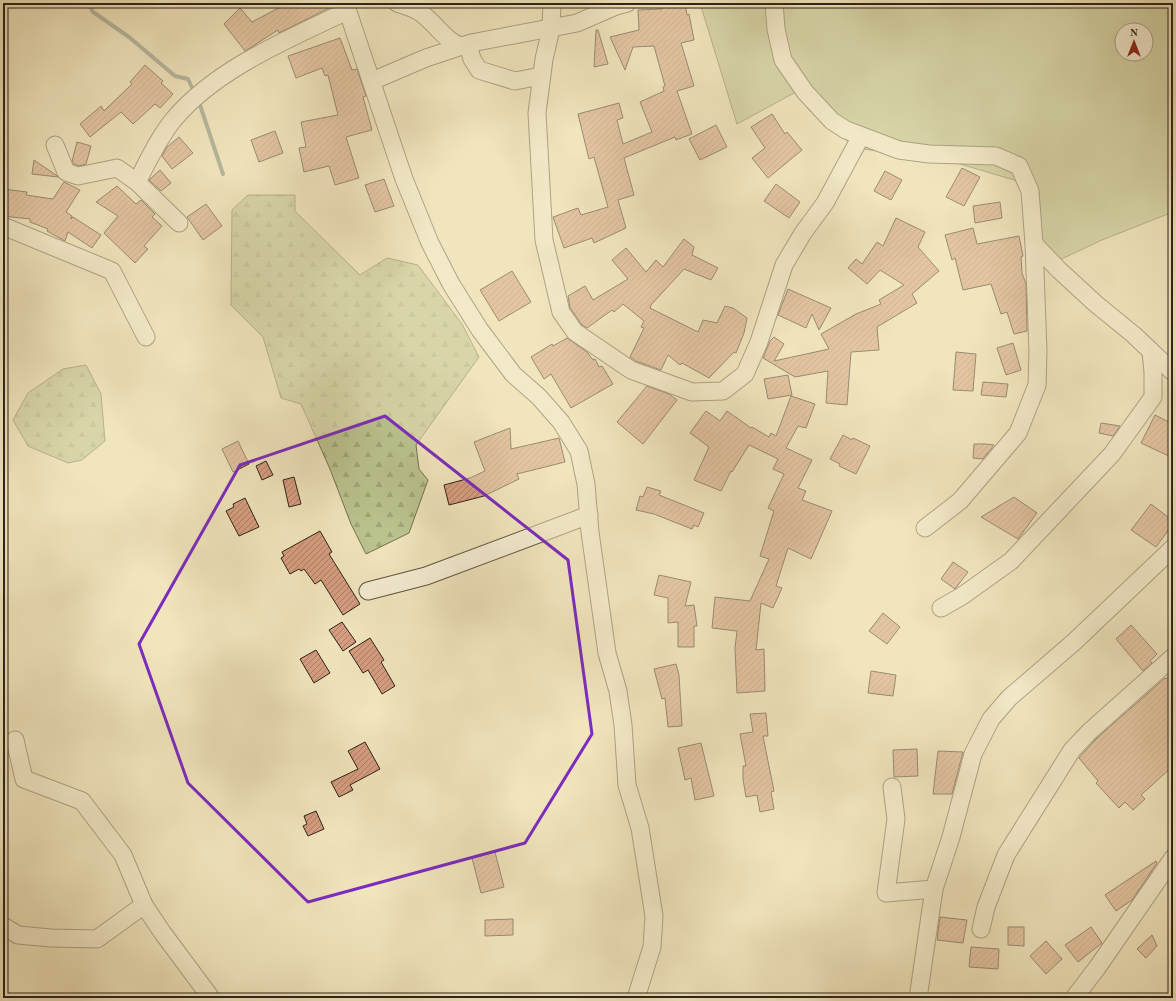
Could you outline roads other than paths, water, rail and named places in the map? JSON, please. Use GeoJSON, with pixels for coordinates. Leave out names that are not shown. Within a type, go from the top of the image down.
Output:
{"type":"FeatureCollection","features":[{"type":"Feature","properties":{"kind":"street"},"geometry":{"type":"LineString","coordinates":[[398,3],[422,14],[436,29],[460,46],[469,48],[472,59],[479,70],[515,81],[541,76]]}},
{"type":"Feature","properties":{"kind":"street"},"geometry":{"type":"LineString","coordinates":[[552,3],[551,29],[541,76],[537,112],[544,240],[561,312],[575,332],[631,370],[692,392],[723,391],[745,374],[759,342],[784,265],[803,233],[825,203],[861,136]]}},
{"type":"Feature","properties":{"kind":"street"},"geometry":{"type":"LineString","coordinates":[[372,81],[426,58],[460,46],[516,33],[551,29],[577,23],[628,3]]}},
{"type":"Feature","properties":{"kind":"street"},"geometry":{"type":"LineString","coordinates":[[774,3],[776,29],[783,60],[805,92],[832,121],[846,130],[899,150],[929,154],[996,156],[1019,166],[1030,191],[1034,244],[1038,351],[1037,385],[1018,433],[960,501],[925,528]]}},
{"type":"Feature","properties":{"kind":"street"},"geometry":{"type":"LineString","coordinates":[[137,182],[150,157],[174,119],[211,84],[252,59],[346,7],[404,179],[430,243],[447,277],[480,330],[513,374],[539,397],[561,422],[579,451],[586,484],[607,652],[618,690],[623,726],[626,785],[640,828],[654,916],[652,947],[641,988],[636,998]]}},
{"type":"Feature","properties":{"kind":"street"},"geometry":{"type":"LineString","coordinates":[[55,145],[66,172],[78,176],[117,168],[137,182],[179,223]]}},
{"type":"Feature","properties":{"kind":"street"},"geometry":{"type":"LineString","coordinates":[[3,226],[112,271],[146,337]]}},
{"type":"Feature","properties":{"kind":"street"},"geometry":{"type":"LineString","coordinates":[[1034,244],[1059,270],[1096,304],[1171,368]]}},
{"type":"Feature","properties":{"kind":"street"},"geometry":{"type":"LineString","coordinates":[[941,608],[962,596],[1011,561],[1112,454],[1153,397],[1151,351]]}},
{"type":"Feature","properties":{"kind":"street"},"geometry":{"type":"LineString","coordinates":[[368,591],[426,576],[589,515]]}},
{"type":"Feature","properties":{"kind":"street"},"geometry":{"type":"LineString","coordinates":[[918,998],[934,889],[951,837],[974,754],[990,718],[1009,698],[1074,642],[1173,548]]}},
{"type":"Feature","properties":{"kind":"street"},"geometry":{"type":"LineString","coordinates":[[981,929],[986,907],[1006,855],[1072,750],[1089,732],[1173,657]]}},
{"type":"Feature","properties":{"kind":"street"},"geometry":{"type":"LineString","coordinates":[[3,753],[15,740],[24,779],[82,801],[123,855],[144,905],[211,998]]}},
{"type":"Feature","properties":{"kind":"street"},"geometry":{"type":"LineString","coordinates":[[892,787],[896,820],[886,893],[934,889]]}},
{"type":"Feature","properties":{"kind":"street"},"geometry":{"type":"LineString","coordinates":[[1074,998],[1102,962],[1173,858]]}},
{"type":"Feature","properties":{"kind":"street"},"geometry":{"type":"LineString","coordinates":[[3,926],[18,935],[51,938],[98,939],[144,905]]}},
{"type":"Feature","properties":{"kind":"waterway"},"geometry":{"type":"LineString","coordinates":[[88,3],[93,12],[129,37],[175,76],[188,79],[195,94]]}},
{"type":"Feature","properties":{"kind":"waterway"},"geometry":{"type":"LineString","coordinates":[[199,102],[223,174]]}}]}
